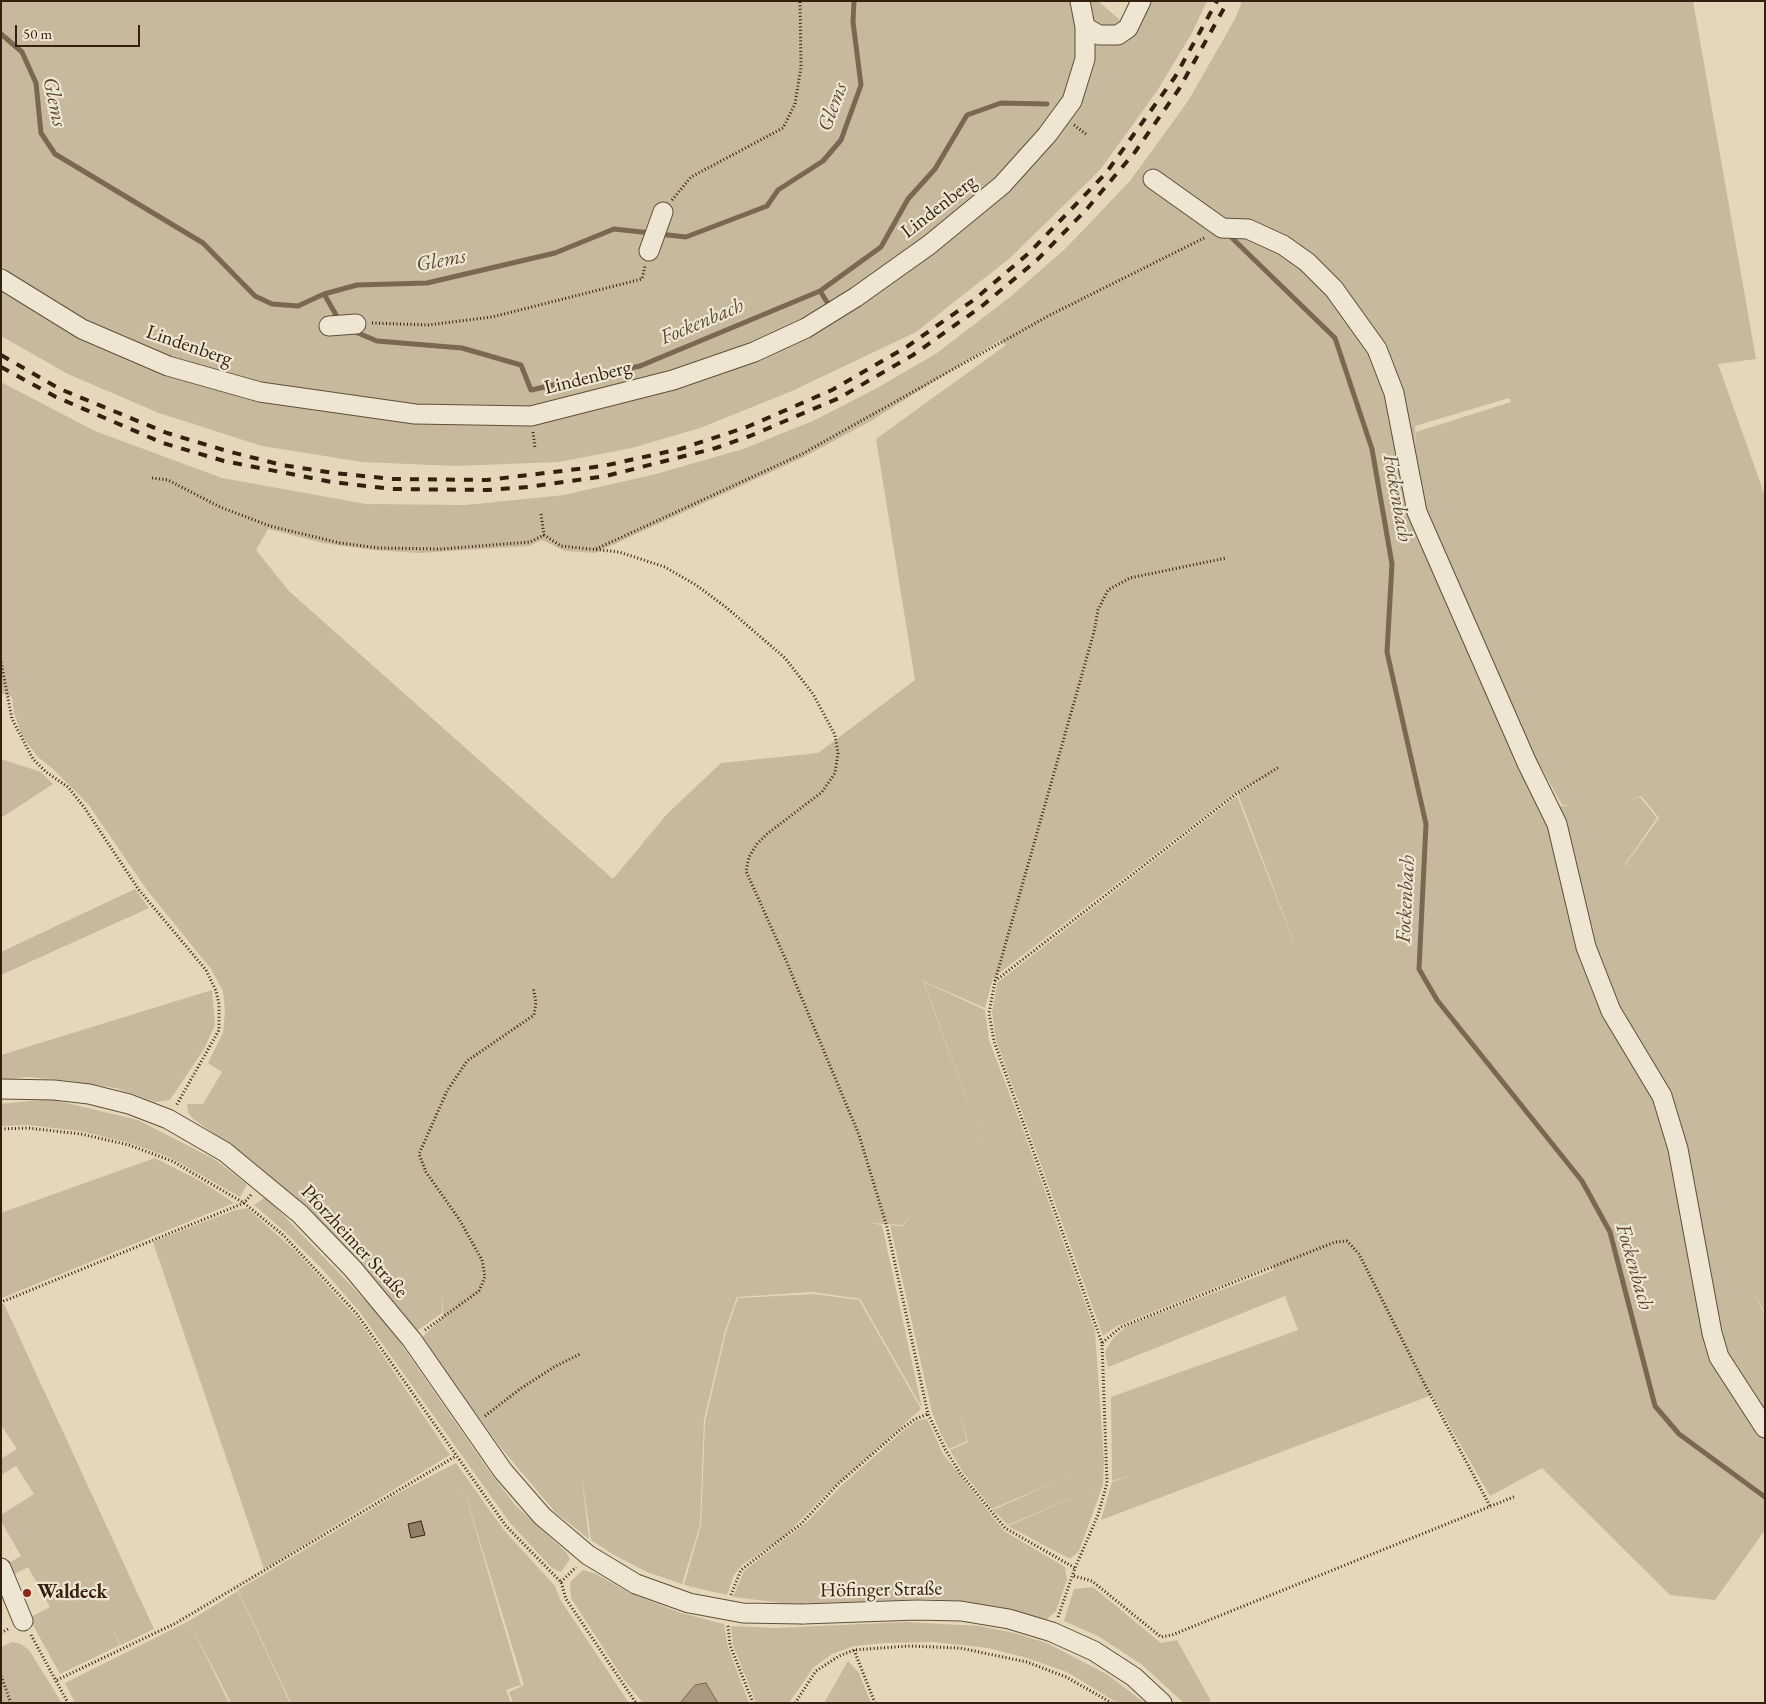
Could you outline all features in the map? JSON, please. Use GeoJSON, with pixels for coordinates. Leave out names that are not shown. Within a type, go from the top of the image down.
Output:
{"type":"FeatureCollection","features":[{"type":"Feature","properties":{"kind":"street","name":"Lindenberg"},"geometry":{"type":"LineString","coordinates":[[1,279],[82,329],[168,366],[260,392],[415,414],[531,416],[673,380],[754,352],[806,328],[856,297],[929,245],[1002,186],[1063,116],[1072,101],[1085,59],[1085,27],[1080,1]]}},
{"type":"Feature","properties":{"kind":"street"},"geometry":{"type":"LineString","coordinates":[[1085,27],[1099,35],[1118,35],[1128,28],[1142,1]]}},
{"type":"Feature","properties":{"kind":"street"},"geometry":{"type":"LineString","coordinates":[[1152,179],[1222,228],[1248,229],[1283,245],[1307,262],[1334,289],[1378,349],[1394,393],[1417,512],[1527,763],[1558,824],[1586,947],[1611,1011],[1662,1096],[1678,1149],[1712,1334],[1719,1357],[1765,1428]]}},
{"type":"Feature","properties":{"kind":"street"},"geometry":{"type":"LineString","coordinates":[[649,251],[663,212]]}},
{"type":"Feature","properties":{"kind":"street"},"geometry":{"type":"LineString","coordinates":[[328,326],[356,324]]}},
{"type":"Feature","properties":{"kind":"street","name":"Pforzheimer Straße"},"geometry":{"type":"LineString","coordinates":[[1,1089],[54,1090],[89,1094],[129,1104],[168,1119],[225,1152],[264,1182],[300,1214],[353,1269],[412,1340],[503,1471],[542,1516],[588,1555]]}},
{"type":"Feature","properties":{"kind":"street","name":"Höfinger Straße"},"geometry":{"type":"LineString","coordinates":[[588,1555],[636,1584],[689,1603],[743,1613],[803,1614],[917,1610],[961,1611],[1009,1619],[1052,1632],[1094,1651],[1134,1677],[1162,1703]]}},
{"type":"Feature","properties":{"kind":"street"},"geometry":{"type":"LineString","coordinates":[[1,1568],[23,1621]]}},
{"type":"Feature","properties":{"kind":"path"},"geometry":{"type":"LineString","coordinates":[[663,212],[691,177],[784,128],[795,104],[801,67],[800,1]]}},
{"type":"Feature","properties":{"kind":"path"},"geometry":{"type":"LineString","coordinates":[[596,550],[802,454],[1050,315],[1169,257],[1222,228]]}},
{"type":"Feature","properties":{"kind":"path"},"geometry":{"type":"LineString","coordinates":[[356,324],[382,322],[428,325],[492,317],[642,279],[649,251]]}},
{"type":"Feature","properties":{"kind":"path"},"geometry":{"type":"LineString","coordinates":[[152,478],[168,480],[220,507],[270,526],[340,543],[379,548],[441,549],[530,542],[544,535]]}},
{"type":"Feature","properties":{"kind":"path"},"geometry":{"type":"LineString","coordinates":[[541,514],[544,535]]}},
{"type":"Feature","properties":{"kind":"path"},"geometry":{"type":"LineString","coordinates":[[544,535],[562,546],[619,552],[665,567],[696,585],[727,608],[785,658],[813,694],[835,735],[838,753],[835,773],[822,792],[767,834],[757,844],[749,856],[746,871],[785,958],[859,1135],[887,1227],[928,1414],[945,1449],[960,1473],[1005,1528],[1075,1568]]}},
{"type":"Feature","properties":{"kind":"path"},"geometry":{"type":"LineString","coordinates":[[1052,1632],[1074,1576],[1075,1568],[1098,1515],[1107,1483],[1102,1343],[994,1041],[989,1013],[994,981],[1094,632],[1098,610],[1108,590],[1130,578],[1226,558]]}},
{"type":"Feature","properties":{"kind":"path"},"geometry":{"type":"LineString","coordinates":[[1,662],[12,719],[33,759],[46,772],[68,787],[84,807],[139,890],[206,970],[216,991],[220,1004],[219,1030],[168,1119]]}},
{"type":"Feature","properties":{"kind":"path"},"geometry":{"type":"LineString","coordinates":[[994,981],[1236,794],[1279,768]]}},
{"type":"Feature","properties":{"kind":"path"},"geometry":{"type":"LineString","coordinates":[[412,1340],[479,1291],[485,1278],[482,1260],[459,1219],[426,1172],[419,1154],[447,1091],[467,1061],[534,1015],[536,1002],[533,987]]}},
{"type":"Feature","properties":{"kind":"path"},"geometry":{"type":"LineString","coordinates":[[1,1129],[28,1128],[54,1130],[129,1145],[172,1161],[244,1203],[283,1235],[357,1314],[506,1526],[561,1582],[566,1599],[624,1688],[636,1703]]}},
{"type":"Feature","properties":{"kind":"path"},"geometry":{"type":"LineString","coordinates":[[1,1304],[4,1301],[244,1203],[264,1182]]}},
{"type":"Feature","properties":{"kind":"path"},"geometry":{"type":"LineString","coordinates":[[1102,1343],[1121,1327],[1335,1242],[1347,1241],[1360,1254],[1424,1383],[1490,1506]]}},
{"type":"Feature","properties":{"kind":"path"},"geometry":{"type":"LineString","coordinates":[[471,1426],[520,1389],[554,1367],[580,1354]]}},
{"type":"Feature","properties":{"kind":"path"},"geometry":{"type":"LineString","coordinates":[[730,1603],[736,1579],[741,1570],[802,1524],[838,1484],[900,1430],[915,1419],[928,1414]]}},
{"type":"Feature","properties":{"kind":"path"},"geometry":{"type":"LineString","coordinates":[[56,1680],[176,1623],[456,1456]]}},
{"type":"Feature","properties":{"kind":"path"},"geometry":{"type":"LineString","coordinates":[[1074,1576],[1092,1582],[1162,1637],[1172,1635],[1516,1496]]}},
{"type":"Feature","properties":{"kind":"path"},"geometry":{"type":"LineString","coordinates":[[728,1620],[730,1645],[753,1703]]}},
{"type":"Feature","properties":{"kind":"path"},"geometry":{"type":"LineString","coordinates":[[1,1633],[23,1621],[68,1703]]}},
{"type":"Feature","properties":{"kind":"path"},"geometry":{"type":"LineString","coordinates":[[795,1703],[816,1671],[829,1661],[854,1650],[908,1646],[960,1648],[1027,1662],[1066,1677],[1112,1703]]}},
{"type":"Feature","properties":{"kind":"path"},"geometry":{"type":"LineString","coordinates":[[854,1650],[875,1703]]}},
{"type":"Feature","properties":{"kind":"path"},"geometry":{"type":"LineString","coordinates":[[1,1676],[11,1703]]}},
{"type":"Feature","properties":{"kind":"shaded area"},"geometry":{"type":"Polygon","coordinates":[[[1,1],[1098,1],[1128,27],[1141,1],[1207,1],[1192,33],[1157,91],[1100,170],[1010,258],[916,332],[792,391],[700,428],[632,448],[559,462],[455,466],[362,462],[262,446],[159,413],[68,374],[1,336],[1,1]]]}},
{"type":"Feature","properties":{"kind":"shaded area"},"geometry":{"type":"Polygon","coordinates":[[[1242,1],[1693,1],[1756,359],[1718,364],[1765,496],[1765,1313],[1750,1286],[1765,1315],[1765,1530],[1715,1600],[1670,1595],[1542,1468],[1490,1496],[1432,1395],[1101,1520],[1112,1482],[1134,1474],[1112,1481],[1111,1397],[1298,1330],[1285,1296],[1108,1367],[1105,1352],[1113,1338],[1127,1326],[1274,1270],[1272,1265],[1117,1326],[1103,1336],[996,1040],[992,1012],[997,983],[1237,796],[1306,974],[1238,794],[1268,777],[1236,792],[993,978],[985,1008],[923,981],[988,1158],[924,982],[985,1010],[989,1040],[1027,1140],[1023,1142],[1027,1141],[1095,1331],[1104,1461],[1103,1485],[1079,1551],[1070,1559],[1008,1526],[1097,1487],[1008,1525],[993,1510],[1069,1476],[992,1509],[962,1471],[950,1450],[968,1442],[956,1399],[967,1441],[949,1449],[940,1432],[932,1412],[890,1225],[903,1226],[920,1204],[903,1225],[868,1223],[882,1225],[922,1408],[860,1299],[813,1292],[737,1297],[725,1331],[704,1420],[700,1525],[682,1584],[647,1572],[614,1555],[591,1540],[581,1471],[589,1539],[556,1513],[501,1448],[421,1338],[443,1317],[443,1295],[442,1313],[417,1331],[364,1266],[309,1211],[241,1153],[192,1118],[188,1112],[187,1104],[203,1104],[222,1072],[208,1063],[223,1033],[225,1011],[223,991],[211,969],[147,890],[88,804],[53,769],[38,757],[22,736],[14,713],[12,697],[1,693],[1,382],[95,431],[222,478],[366,504],[466,505],[564,495],[656,474],[743,449],[815,420],[877,388],[937,353],[1010,297],[1065,249],[1130,181],[1188,101],[1235,19],[1242,1]],[[1000,340],[871,421],[804,457],[595,553],[565,551],[542,540],[529,546],[419,553],[373,550],[323,543],[268,529],[256,550],[289,591],[613,879],[667,814],[721,763],[818,753],[915,680],[876,439],[1006,345],[1000,340]],[[1509,398],[1415,426],[1416,446],[1416,432],[1511,402],[1509,398]],[[1514,719],[1553,806],[1574,806],[1562,805],[1514,719]],[[1641,796],[1625,802],[1640,797],[1657,818],[1625,864],[1631,869],[1626,864],[1659,818],[1641,796]]]}},
{"type":"Feature","properties":{"kind":"shaded area"},"geometry":{"type":"Polygon","coordinates":[[[1,759],[41,772],[53,784],[1,818],[1,759]]]}},
{"type":"Feature","properties":{"kind":"shaded area"},"geometry":{"type":"Polygon","coordinates":[[[135,889],[149,908],[1,975],[1,952],[135,889]]]}},
{"type":"Feature","properties":{"kind":"shaded area"},"geometry":{"type":"Polygon","coordinates":[[[212,990],[215,1025],[204,1049],[170,1100],[155,1102],[116,1088],[71,1081],[28,1077],[1,1080],[1,1055],[212,990]]]}},
{"type":"Feature","properties":{"kind":"shaded area"},"geometry":{"type":"Polygon","coordinates":[[[50,1099],[138,1120],[214,1159],[247,1184],[240,1197],[171,1158],[130,1143],[80,1131],[27,1125],[1,1126],[1,1104],[50,1099]]]}},
{"type":"Feature","properties":{"kind":"shaded area"},"geometry":{"type":"Polygon","coordinates":[[[155,1158],[204,1183],[234,1203],[2,1298],[1,1213],[155,1158]]]}},
{"type":"Feature","properties":{"kind":"shaded area"},"geometry":{"type":"Polygon","coordinates":[[[266,1197],[385,1321],[487,1468],[515,1505],[566,1552],[570,1559],[561,1572],[552,1568],[510,1523],[359,1311],[323,1270],[285,1232],[254,1205],[266,1197]]]}},
{"type":"Feature","properties":{"kind":"shaded area"},"geometry":{"type":"Polygon","coordinates":[[[247,1208],[294,1250],[358,1319],[450,1455],[264,1569],[153,1242],[235,1210],[247,1208]]]}},
{"type":"Feature","properties":{"kind":"shaded area"},"geometry":{"type":"Polygon","coordinates":[[[814,1294],[859,1300],[921,1409],[825,1495],[784,1537],[742,1565],[734,1575],[727,1595],[684,1585],[701,1525],[705,1422],[726,1332],[738,1298],[814,1294]]]}},
{"type":"Feature","properties":{"kind":"shaded area"},"geometry":{"type":"Polygon","coordinates":[[[4,1304],[154,1629],[121,1645],[111,1628],[120,1645],[60,1674],[29,1618],[50,1607],[28,1567],[13,1575],[7,1564],[21,1556],[1,1521],[1,1515],[34,1494],[16,1466],[1,1475],[1,1459],[17,1449],[1,1425],[1,1308],[4,1304]]]}},
{"type":"Feature","properties":{"kind":"shaded area"},"geometry":{"type":"Polygon","coordinates":[[[927,1419],[943,1454],[1004,1531],[1065,1567],[1067,1580],[1056,1611],[1046,1620],[1009,1609],[963,1601],[926,1599],[790,1604],[733,1597],[744,1571],[808,1521],[842,1485],[902,1432],[916,1421],[927,1419]]]}},
{"type":"Feature","properties":{"kind":"shaded area"},"geometry":{"type":"Polygon","coordinates":[[[456,1463],[503,1529],[555,1586],[560,1599],[629,1703],[513,1703],[509,1692],[524,1685],[461,1480],[521,1685],[506,1690],[511,1703],[291,1703],[238,1590],[402,1491],[456,1463]]]}},
{"type":"Feature","properties":{"kind":"shaded area"},"geometry":{"type":"Polygon","coordinates":[[[583,1570],[596,1574],[628,1592],[681,1613],[724,1624],[728,1647],[749,1703],[643,1703],[624,1680],[571,1598],[570,1582],[583,1570]]]}},
{"type":"Feature","properties":{"kind":"shaded area"},"geometry":{"type":"Polygon","coordinates":[[[1093,1587],[1161,1643],[1177,1640],[1211,1701],[1184,1703],[1141,1664],[1098,1636],[1064,1621],[1074,1589],[1093,1587]]]}},
{"type":"Feature","properties":{"kind":"shaded area"},"geometry":{"type":"Polygon","coordinates":[[[238,1591],[290,1703],[231,1703],[189,1621],[238,1591]]]}},
{"type":"Feature","properties":{"kind":"shaded area"},"geometry":{"type":"Polygon","coordinates":[[[189,1621],[229,1703],[75,1703],[65,1683],[189,1621]]]}},
{"type":"Feature","properties":{"kind":"shaded area"},"geometry":{"type":"Polygon","coordinates":[[[906,1622],[980,1626],[1014,1633],[1047,1643],[1108,1675],[1145,1703],[1118,1703],[1067,1672],[1027,1658],[988,1648],[934,1642],[854,1646],[832,1654],[813,1668],[789,1703],[756,1703],[733,1645],[731,1626],[777,1628],[906,1622]]]}},
{"type":"Feature","properties":{"kind":"shaded area"},"geometry":{"type":"Polygon","coordinates":[[[12,1642],[21,1644],[29,1650],[62,1703],[1,1703],[1,1647],[12,1642]]]}},
{"type":"Feature","properties":{"kind":"shaded area"},"geometry":{"type":"Polygon","coordinates":[[[848,1661],[859,1673],[871,1703],[824,1703],[848,1661]]]}},
{"type":"Feature","properties":{"kind":"shaded area"},"geometry":{"type":"Polygon","coordinates":[[[706,1683],[718,1703],[680,1703],[695,1685],[706,1683]]]}},
{"type":"Feature","properties":{"kind":"building"},"geometry":{"type":"Polygon","coordinates":[[[421,1521],[425,1535],[411,1538],[408,1524],[421,1521]]]}},
{"type":"Feature","properties":{"kind":"waterway","name":"Glems"},"geometry":{"type":"LineString","coordinates":[[659,234],[686,237],[767,206],[778,190],[823,161],[841,140],[861,85],[853,22],[854,1]]}},
{"type":"Feature","properties":{"kind":"waterway","name":"Glems"},"geometry":{"type":"LineString","coordinates":[[1,34],[22,52],[36,83],[41,133],[55,154],[203,243],[255,296],[272,304],[298,306],[324,294],[357,285],[427,283],[555,253],[614,229],[651,233]]}},
{"type":"Feature","properties":{"kind":"waterway","name":"Fockenbach"},"geometry":{"type":"LineString","coordinates":[[353,331],[377,341],[462,348],[521,365],[531,390],[640,366],[820,291],[881,247],[908,199],[935,169],[967,115],[1001,103],[1047,104]]}},
{"type":"Feature","properties":{"kind":"waterway","name":"Fockenbach"},"geometry":{"type":"LineString","coordinates":[[1232,238],[1335,338],[1372,449],[1392,564],[1387,652],[1426,824],[1419,969],[1437,1000],[1582,1181],[1610,1232],[1655,1406],[1679,1434],[1765,1497]]}},
{"type":"Feature","properties":{"kind":"waterway"},"geometry":{"type":"LineString","coordinates":[[820,291],[827,302]]}},
{"type":"Feature","properties":{"kind":"waterway","name":"Fockenbach"},"geometry":{"type":"LineString","coordinates":[[324,294],[339,320]]}},
{"type":"Feature","properties":{"kind":"railway"},"geometry":{"type":"LineString","coordinates":[[1,355],[60,389],[167,433],[282,465],[334,473],[393,479],[487,480],[603,466],[680,449],[747,427],[832,390],[908,346],[975,299],[1029,253],[1106,173],[1175,77],[1217,1]]}},
{"type":"Feature","properties":{"kind":"railway"},"geometry":{"type":"LineString","coordinates":[[1,367],[56,397],[163,443],[224,461],[332,482],[392,489],[487,490],[528,487],[606,476],[716,448],[750,436],[839,398],[913,355],[982,306],[1037,260],[1086,210],[1135,152],[1179,89],[1228,1]]}},
{"type":"Feature","properties":{"kind":"place","name":"Waldeck"},"geometry":{"type":"Point","coordinates":[27,1593]}}]}
